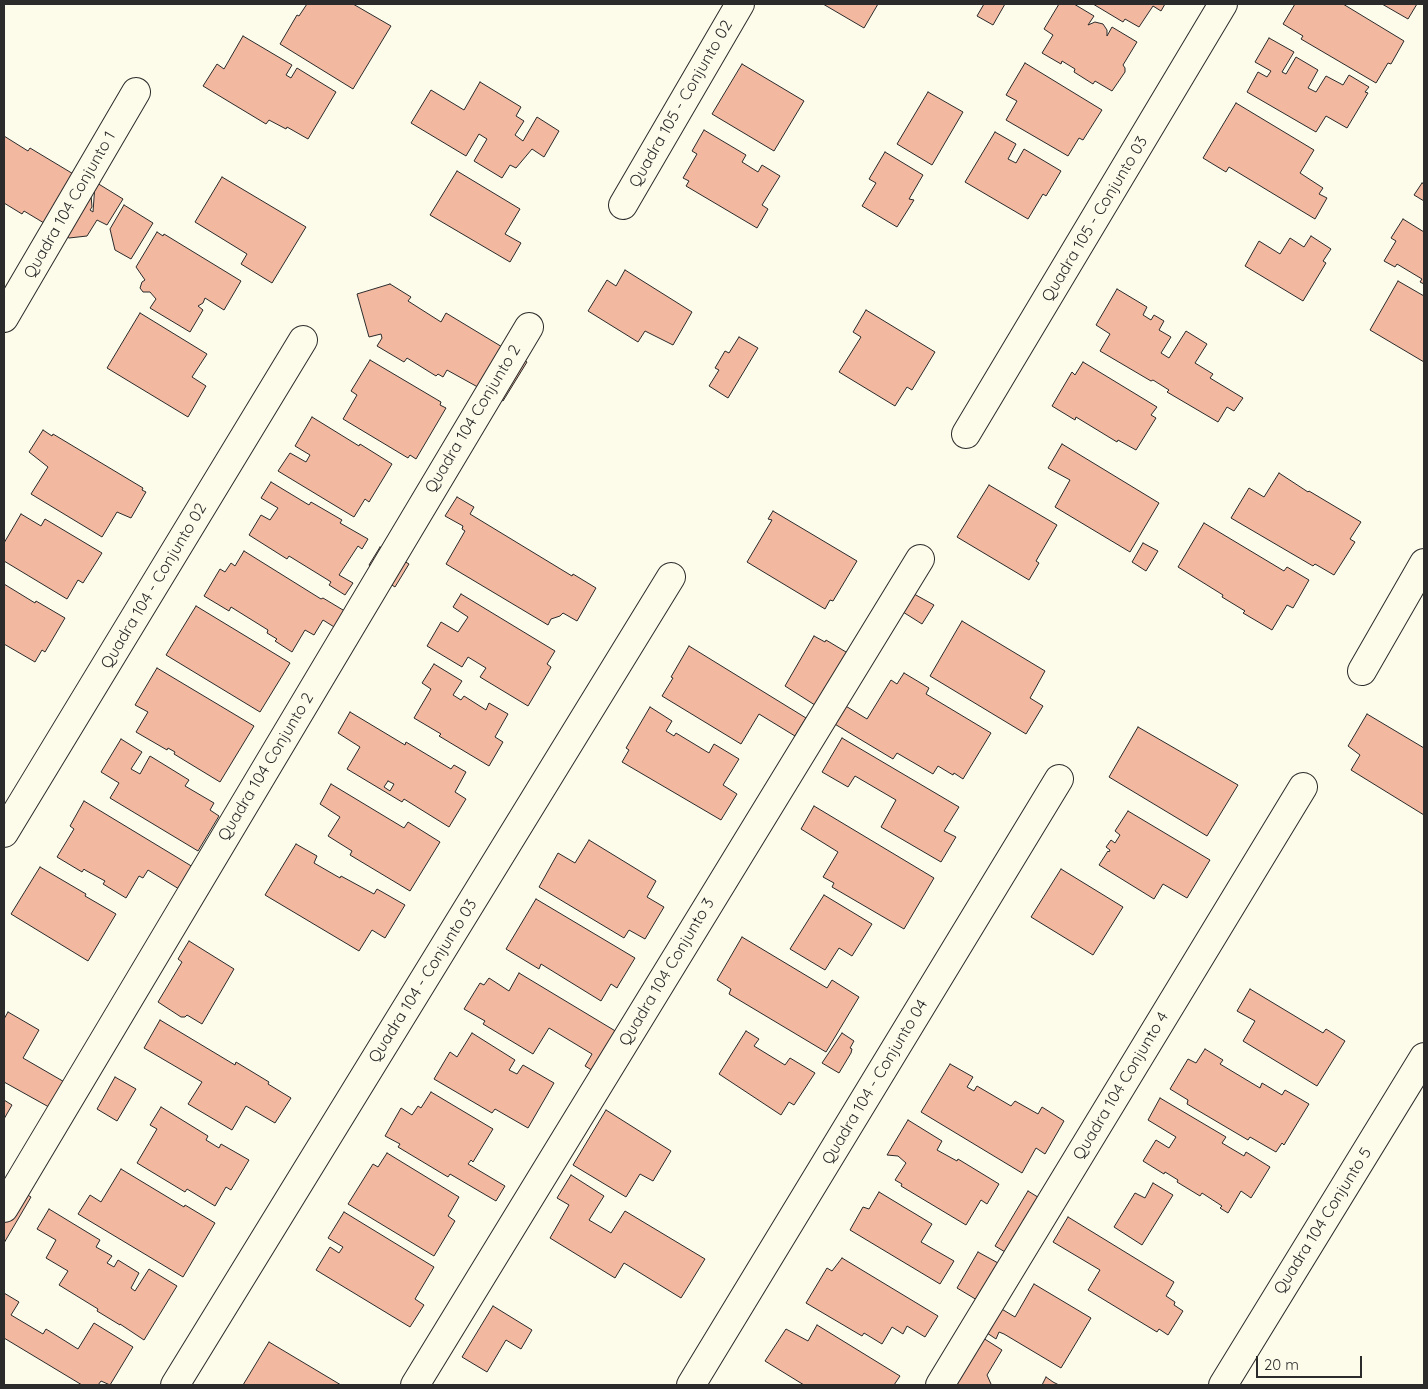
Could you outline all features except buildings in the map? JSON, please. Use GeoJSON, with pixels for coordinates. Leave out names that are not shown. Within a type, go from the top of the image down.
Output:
{"type":"FeatureCollection","features":[{"type":"Feature","properties":{"kind":"street","name":"Quadra 105 - Conjunto 02"},"geometry":{"type":"LineString","coordinates":[[623,205],[740,4]]}},
{"type":"Feature","properties":{"kind":"street","name":"Quadra 105 - Conjunto 03"},"geometry":{"type":"LineString","coordinates":[[966,434],[1223,4]]}},
{"type":"Feature","properties":{"kind":"street","name":"Quadra 104 Conjunto 1"},"geometry":{"type":"LineString","coordinates":[[4,318],[136,92]]}},
{"type":"Feature","properties":{"kind":"street","name":"Quadra 104 Conjunto 2"},"geometry":{"type":"LineString","coordinates":[[4,1208],[528,327]]}},
{"type":"Feature","properties":{"kind":"street","name":"Quadra 104 - Conjunto 02"},"geometry":{"type":"LineString","coordinates":[[4,833],[304,340]]}},
{"type":"Feature","properties":{"kind":"street","name":"Quadra 104 Conjunto 3"},"geometry":{"type":"LineString","coordinates":[[415,1385],[920,559]]}},
{"type":"Feature","properties":{"kind":"street"},"geometry":{"type":"LineString","coordinates":[[1362,671],[1424,563]]}},
{"type":"Feature","properties":{"kind":"street","name":"Quadra 104 - Conjunto 03"},"geometry":{"type":"LineString","coordinates":[[175,1385],[671,577]]}},
{"type":"Feature","properties":{"kind":"street","name":"Quadra 104 - Conjunto 04"},"geometry":{"type":"LineString","coordinates":[[691,1385],[1059,779]]}},
{"type":"Feature","properties":{"kind":"street","name":"Quadra 104 Conjunto 4"},"geometry":{"type":"LineString","coordinates":[[940,1385],[1303,787]]}},
{"type":"Feature","properties":{"kind":"street","name":"Quadra 104 Conjunto 5"},"geometry":{"type":"LineString","coordinates":[[1223,1385],[1424,1057]]}}]}
